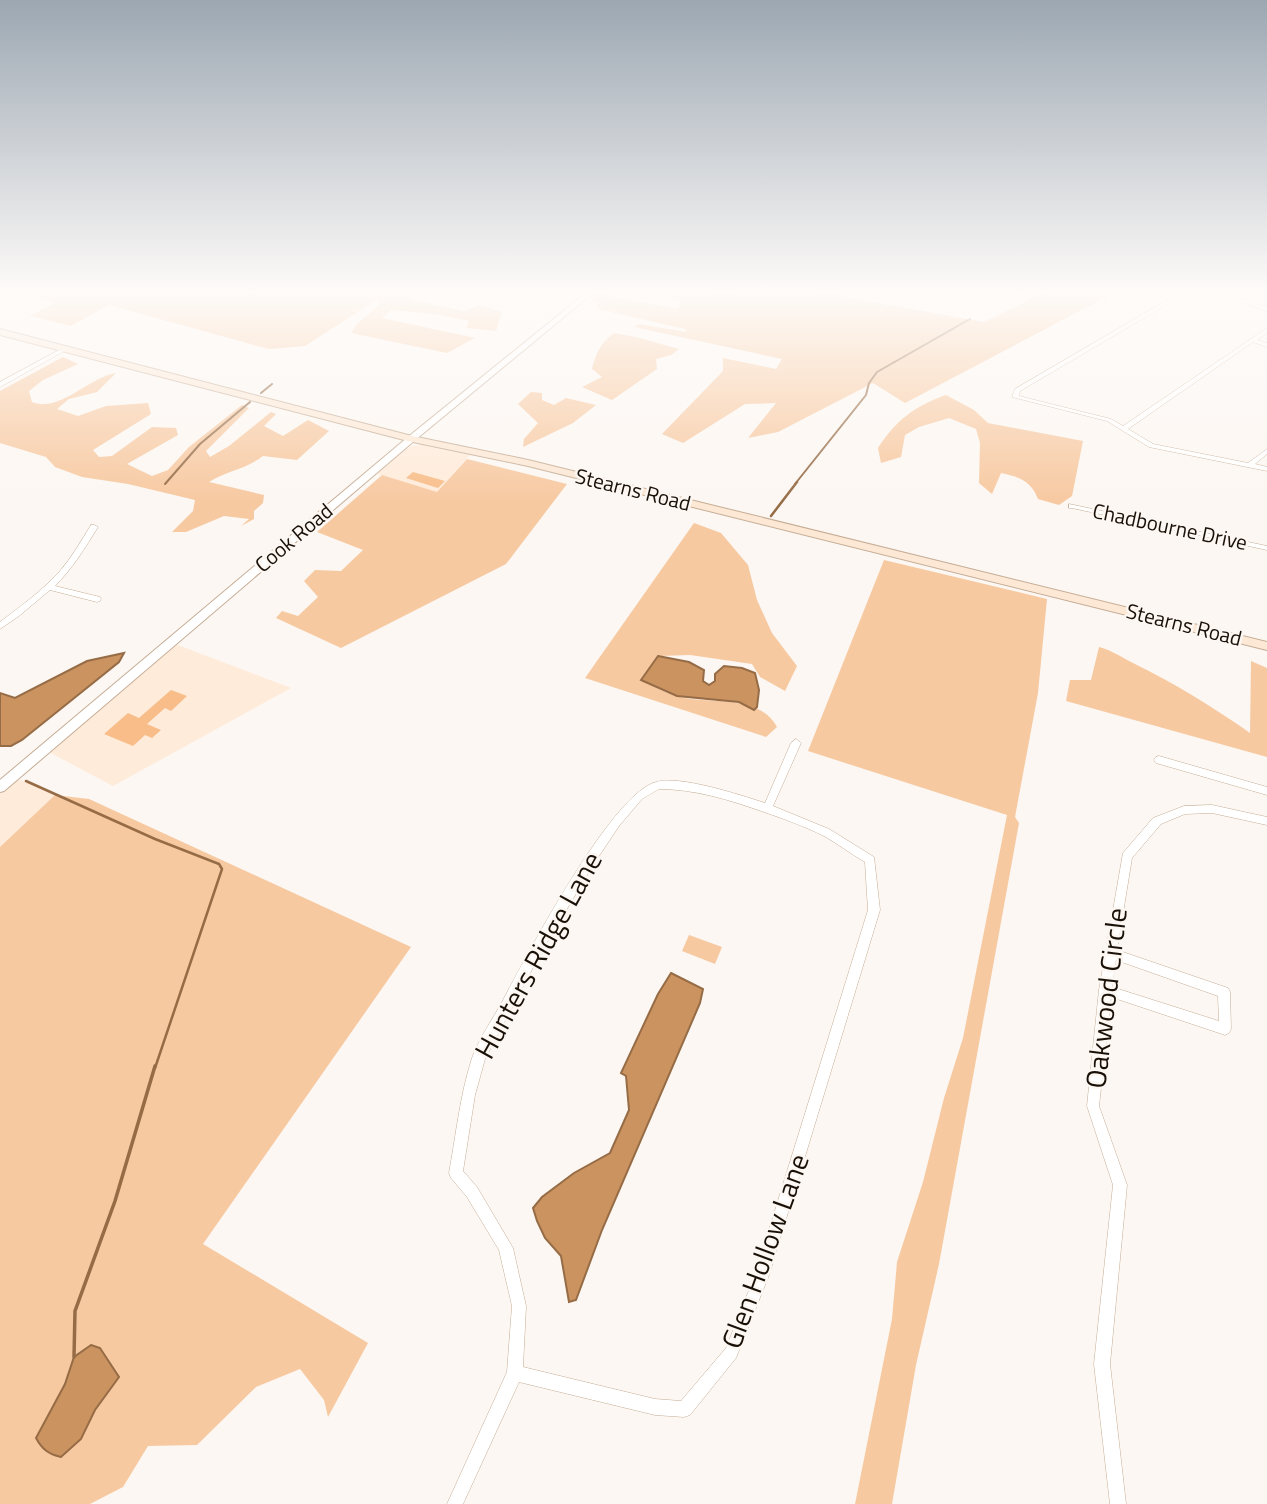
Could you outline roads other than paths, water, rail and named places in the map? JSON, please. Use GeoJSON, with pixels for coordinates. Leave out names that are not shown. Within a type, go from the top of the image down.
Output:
{"type":"FeatureCollection","features":[{"type":"Feature","properties":{"kind":"main road","name":"Stearns Road"},"geometry":{"type":"LineString","coordinates":[[116,362],[411,439],[528,463],[1267,646]]}},
{"type":"Feature","properties":{"kind":"street"},"geometry":{"type":"LineString","coordinates":[[0,385],[41,362]]}},
{"type":"Feature","properties":{"kind":"street","name":"Cook Road"},"geometry":{"type":"LineString","coordinates":[[0,788],[505,362]]}},
{"type":"Feature","properties":{"kind":"street"},"geometry":{"type":"LineString","coordinates":[[1065,362],[1017,390],[1015,397],[1091,415],[1124,428],[1151,446],[1267,469]]}},
{"type":"Feature","properties":{"kind":"street"},"geometry":{"type":"LineString","coordinates":[[1124,428],[1220,362]]}},
{"type":"Feature","properties":{"kind":"street"},"geometry":{"type":"LineString","coordinates":[[1250,465],[1267,451]]}},
{"type":"Feature","properties":{"kind":"street","name":"Chadbourne Drive"},"geometry":{"type":"LineString","coordinates":[[1072,506],[1267,548]]}},
{"type":"Feature","properties":{"kind":"street"},"geometry":{"type":"LineString","coordinates":[[0,626],[51,588],[79,553],[94,527]]}},
{"type":"Feature","properties":{"kind":"street"},"geometry":{"type":"LineString","coordinates":[[51,588],[97,599]]}},
{"type":"Feature","properties":{"kind":"street"},"geometry":{"type":"LineString","coordinates":[[766,809],[796,743]]}},
{"type":"Feature","properties":{"kind":"street"},"geometry":{"type":"LineString","coordinates":[[1159,760],[1267,791]]}},
{"type":"Feature","properties":{"kind":"street","name":"Hunters Ridge Lane"},"geometry":{"type":"LineString","coordinates":[[455,1504],[515,1373],[519,1306],[506,1248],[472,1192],[456,1173],[469,1095],[479,1057],[604,836],[639,794],[655,785],[717,792],[766,809]]}},
{"type":"Feature","properties":{"kind":"street","name":"Glen Hollow Lane"},"geometry":{"type":"LineString","coordinates":[[515,1373],[665,1409],[684,1409],[731,1353],[762,1275],[874,911],[870,860],[824,831],[766,809]]}},
{"type":"Feature","properties":{"kind":"street","name":"Oakwood Circle"},"geometry":{"type":"LineString","coordinates":[[1118,1504],[1102,1364],[1120,1185],[1093,1106],[1105,990],[1126,856],[1157,821],[1184,810],[1228,811],[1267,821]]}},
{"type":"Feature","properties":{"kind":"street"},"geometry":{"type":"LineString","coordinates":[[1105,990],[1224,1029],[1224,992],[1111,953]]}},
{"type":"Feature","properties":{"kind":"waterway"},"geometry":{"type":"LineString","coordinates":[[795,484],[866,395],[869,383],[877,372],[894,362]]}},
{"type":"Feature","properties":{"kind":"waterway"},"geometry":{"type":"LineString","coordinates":[[261,393],[272,384]]}},
{"type":"Feature","properties":{"kind":"waterway"},"geometry":{"type":"LineString","coordinates":[[165,484],[200,444],[250,402]]}},
{"type":"Feature","properties":{"kind":"waterway"},"geometry":{"type":"LineString","coordinates":[[771,516],[797,482]]}},
{"type":"Feature","properties":{"kind":"waterway"},"geometry":{"type":"LineString","coordinates":[[26,781],[155,839],[219,864],[222,869],[155,1068]]}},
{"type":"Feature","properties":{"kind":"waterway"},"geometry":{"type":"LineString","coordinates":[[74,1357],[75,1311],[115,1201],[155,1066]]}}]}
